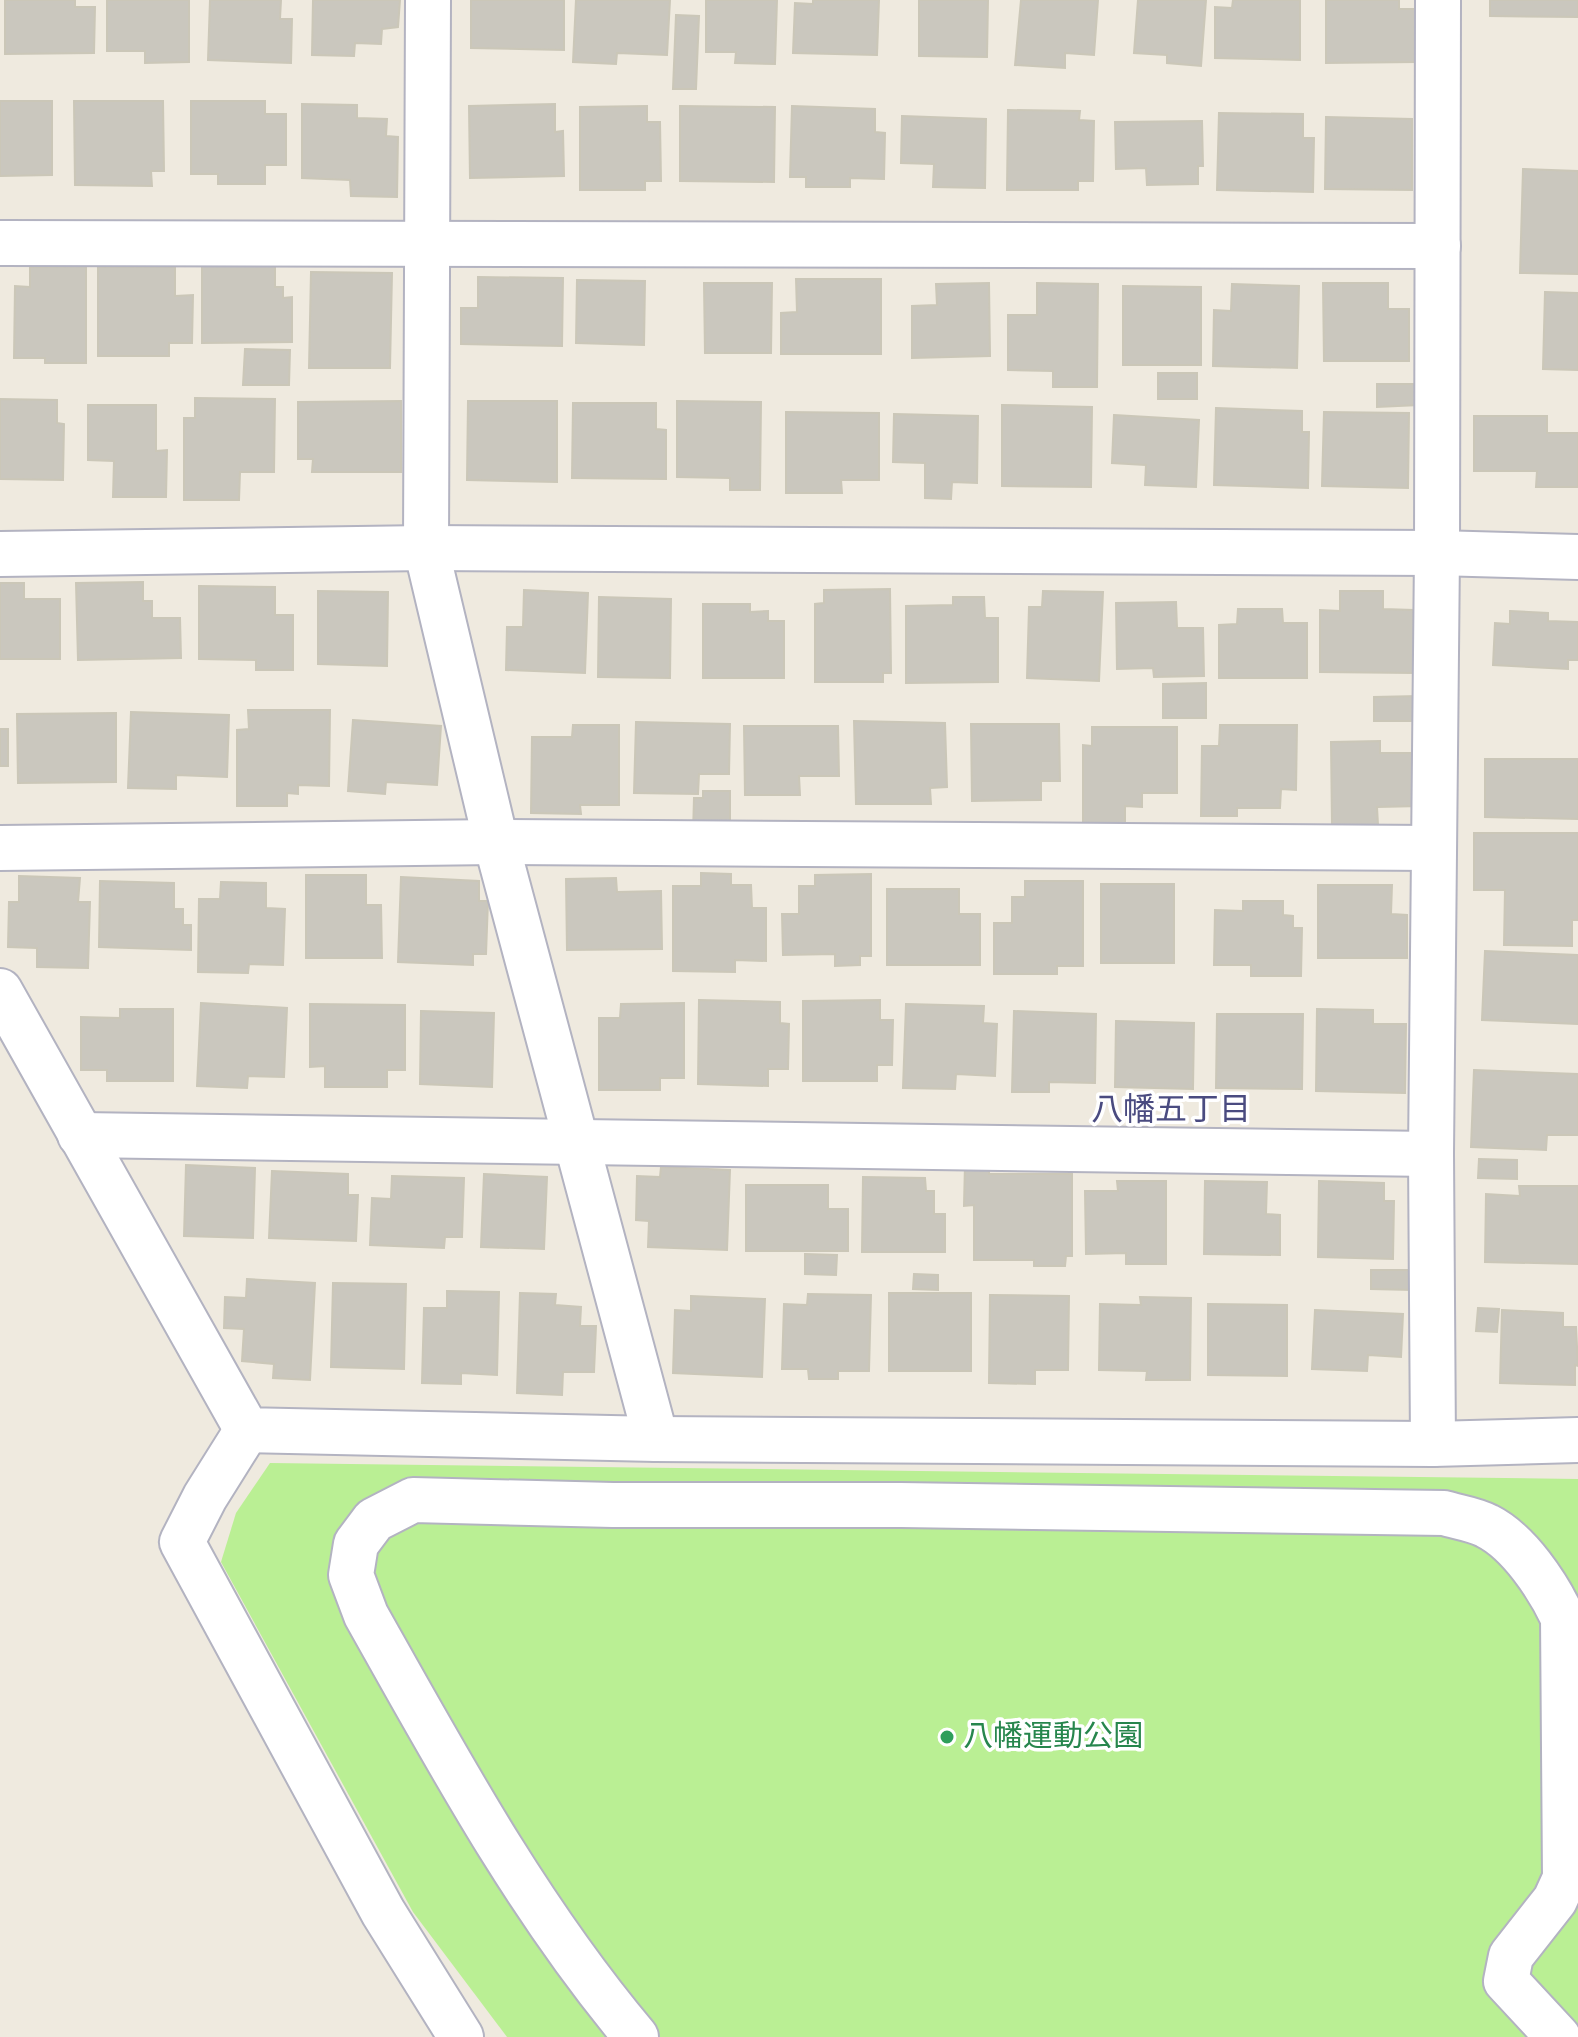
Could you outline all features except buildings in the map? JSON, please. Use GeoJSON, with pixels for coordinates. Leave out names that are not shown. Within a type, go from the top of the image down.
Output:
{"type":"FeatureCollection","features":[{"type":"Feature","properties":{"kind":"street"},"geometry":{"type":"LineString","coordinates":[[428,0],[426,548],[496,842],[656,1439]]}},
{"type":"Feature","properties":{"kind":"street"},"geometry":{"type":"LineString","coordinates":[[1433,1444],[1431,1154],[1438,0]]}},
{"type":"Feature","properties":{"kind":"street"},"geometry":{"type":"LineString","coordinates":[[0,243],[1438,246]]}},
{"type":"Feature","properties":{"kind":"street"},"geometry":{"type":"LineString","coordinates":[[0,554],[426,548],[1437,553],[1578,557]]}},
{"type":"Feature","properties":{"kind":"street"},"geometry":{"type":"LineString","coordinates":[[0,848],[496,842],[1434,848]]}},
{"type":"Feature","properties":{"kind":"street"},"geometry":{"type":"LineString","coordinates":[[0,991],[247,1430]]}},
{"type":"Feature","properties":{"kind":"street"},"geometry":{"type":"LineString","coordinates":[[80,1135],[1431,1154]]}},
{"type":"Feature","properties":{"kind":"street"},"geometry":{"type":"LineString","coordinates":[[247,1430],[656,1439],[1433,1444],[1578,1440]]}},
{"type":"Feature","properties":{"kind":"street"},"geometry":{"type":"LineString","coordinates":[[247,1430],[205,1497],[182,1542],[383,1912],[461,2037]]}},
{"type":"Feature","properties":{"kind":"street"},"geometry":{"type":"LineString","coordinates":[[506,1502],[507,1436]]}},
{"type":"Feature","properties":{"kind":"street"},"geometry":{"type":"LineString","coordinates":[[636,2037],[611,2008],[507,1862],[366,1615],[351,1575],[356,1544],[374,1520],[413,1500],[1444,1513],[1487,1526],[1519,1552],[1549,1588],[1563,1618],[1565,1878],[1555,1900],[1511,1956],[1506,1981],[1558,2037]]}},
{"type":"Feature","properties":{"kind":"green space","name":"八幡運動公園"},"geometry":{"type":"Polygon","coordinates":[[[270,1463],[1578,1479],[1578,2037],[507,2037],[413,1912],[221,1562],[236,1513],[270,1463]]]}},
{"type":"Feature","properties":{"kind":"place","name":"八幡運動公園"},"geometry":{"type":"Point","coordinates":[947,1737]}},
{"type":"Feature","properties":{"kind":"district","name":"八幡五丁目"},"geometry":{"type":"Point","coordinates":[1171,1110]}}]}
